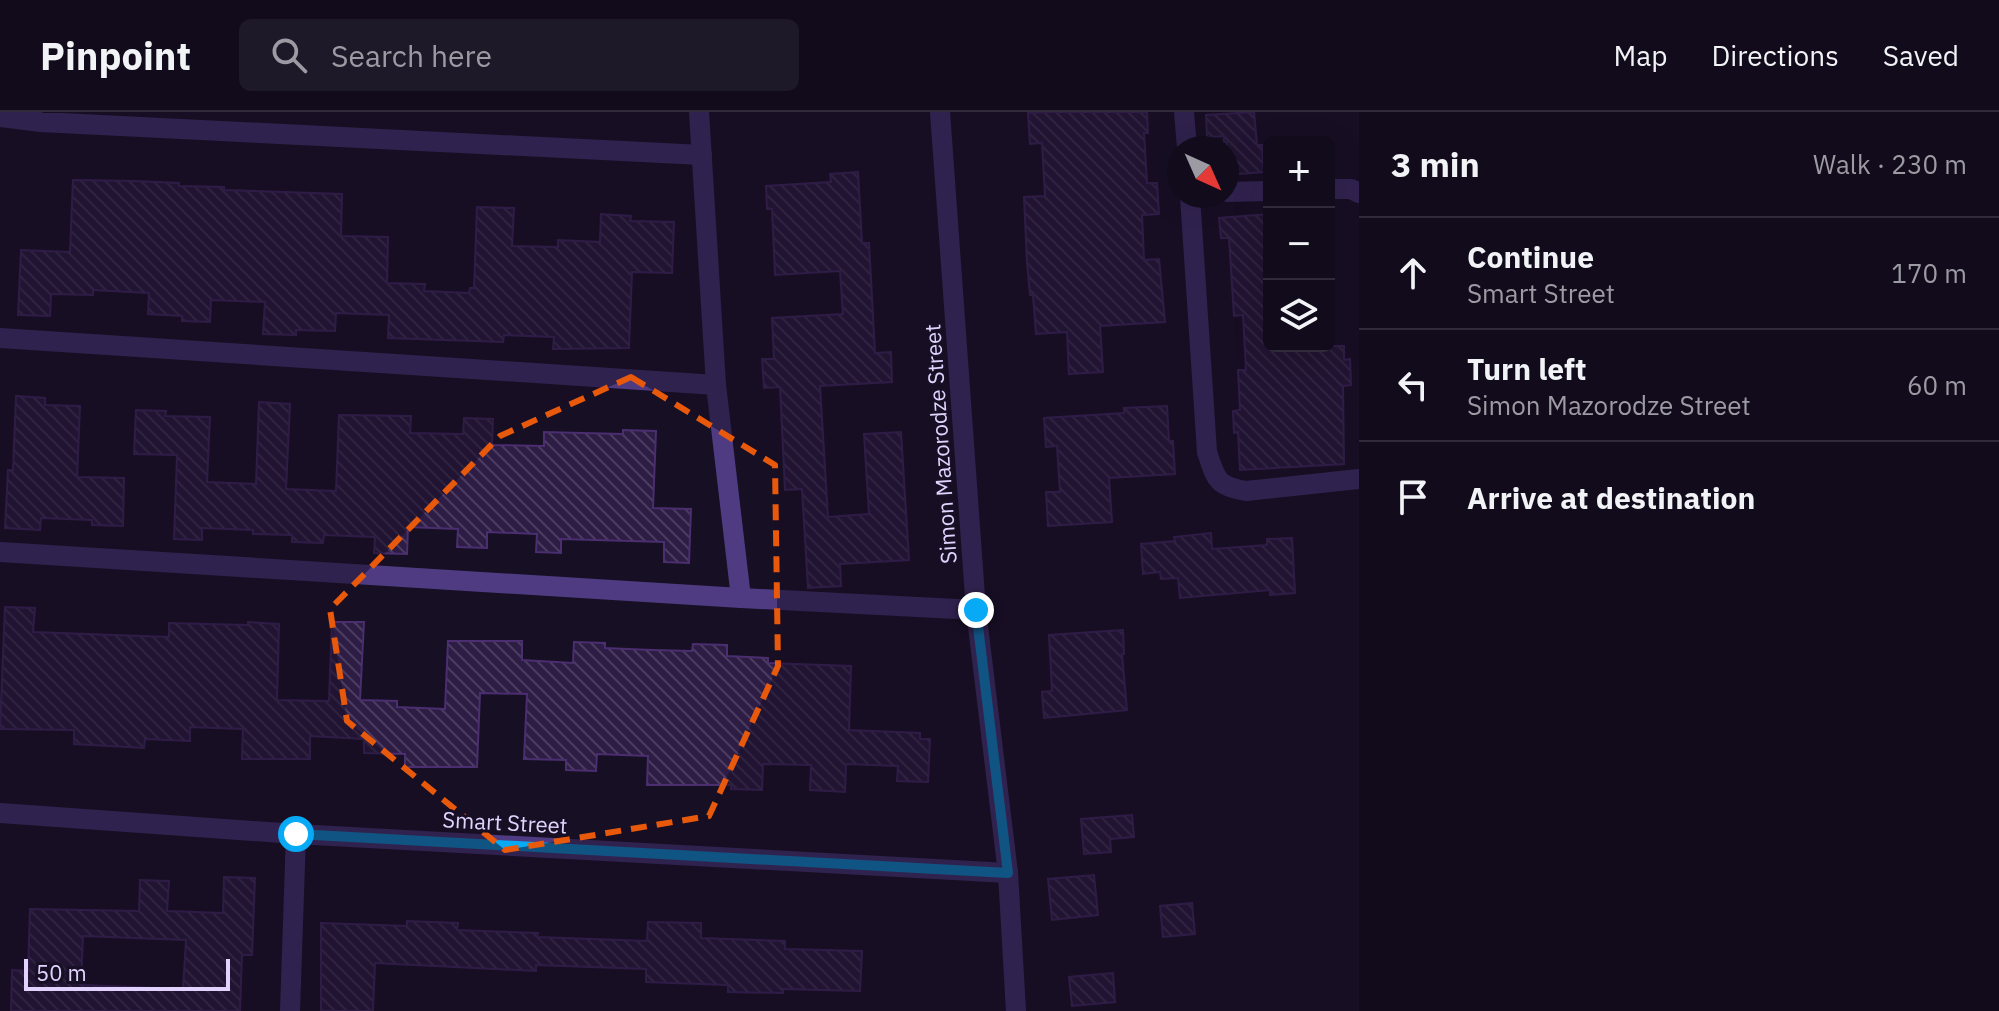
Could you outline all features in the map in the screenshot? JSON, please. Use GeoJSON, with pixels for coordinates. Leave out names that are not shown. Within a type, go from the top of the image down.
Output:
{"type":"FeatureCollection","features":[{"type":"Feature","properties":{"kind":"street"},"geometry":{"type":"LineString","coordinates":[[699,112],[716,385],[741,598]]}},
{"type":"Feature","properties":{"kind":"street","name":"Simon Mazorodze Street"},"geometry":{"type":"LineString","coordinates":[[940,112],[976,610],[1008,873],[1016,1011]]}},
{"type":"Feature","properties":{"kind":"street"},"geometry":{"type":"LineString","coordinates":[[1184,112],[1186,136]]}},
{"type":"Feature","properties":{"kind":"street"},"geometry":{"type":"LineString","coordinates":[[0,117],[41,122],[702,155]]}},
{"type":"Feature","properties":{"kind":"street"},"geometry":{"type":"LineString","coordinates":[[1335,189],[1351,189],[1359,193]]}},
{"type":"Feature","properties":{"kind":"street"},"geometry":{"type":"LineString","coordinates":[[1239,192],[1263,191]]}},
{"type":"Feature","properties":{"kind":"street"},"geometry":{"type":"LineString","coordinates":[[1191,208],[1207,452],[1217,480],[1229,488],[1246,491],[1359,479]]}},
{"type":"Feature","properties":{"kind":"street"},"geometry":{"type":"LineString","coordinates":[[0,338],[716,385]]}},
{"type":"Feature","properties":{"kind":"street"},"geometry":{"type":"LineString","coordinates":[[0,552],[976,610]]}},
{"type":"Feature","properties":{"kind":"street","name":"Smart Street"},"geometry":{"type":"LineString","coordinates":[[0,813],[296,834],[1008,873]]}},
{"type":"Feature","properties":{"kind":"street"},"geometry":{"type":"LineString","coordinates":[[290,1011],[296,834]]}},
{"type":"Feature","properties":{"kind":"highlighted area"},"geometry":{"type":"Polygon","coordinates":[[[631,377],[775,465],[778,666],[709,816],[505,850],[347,721],[330,609],[500,436],[631,377]]]}},
{"type":"Feature","properties":{"kind":"building"},"geometry":{"type":"Polygon","coordinates":[[[1147,112],[1148,133],[1144,133],[1147,183],[1157,183],[1159,214],[1142,215],[1144,260],[1159,259],[1165,322],[1100,326],[1103,372],[1069,374],[1067,332],[1036,334],[1027,262],[1024,197],[1045,196],[1042,143],[1030,144],[1028,113],[1147,112]]]}},
{"type":"Feature","properties":{"kind":"building"},"geometry":{"type":"Polygon","coordinates":[[[1254,112],[1257,145],[1262,145],[1263,172],[1239,174],[1239,136],[1207,136],[1206,115],[1254,112]]]}},
{"type":"Feature","properties":{"kind":"building"},"geometry":{"type":"Polygon","coordinates":[[[858,172],[862,243],[869,243],[875,353],[891,352],[892,382],[820,386],[828,517],[869,514],[864,434],[901,432],[909,560],[840,564],[841,586],[808,588],[802,489],[785,490],[780,387],[764,388],[762,359],[774,359],[772,318],[843,314],[840,271],[775,275],[772,209],[767,209],[766,186],[831,182],[830,174],[858,172]]]}},
{"type":"Feature","properties":{"kind":"building"},"geometry":{"type":"Polygon","coordinates":[[[73,180],[179,183],[179,186],[224,187],[224,190],[342,194],[341,236],[388,237],[387,283],[425,284],[424,291],[469,293],[470,288],[474,288],[477,207],[514,208],[512,246],[558,247],[558,240],[600,242],[601,214],[631,216],[630,221],[674,222],[672,273],[632,272],[629,348],[553,349],[554,337],[504,335],[503,342],[388,338],[389,315],[336,313],[335,331],[296,330],[296,335],[263,334],[265,302],[211,300],[210,322],[182,321],[182,316],[148,314],[149,293],[93,290],[93,295],[51,294],[50,316],[18,315],[21,250],[70,252],[73,180]]]}},
{"type":"Feature","properties":{"kind":"building"},"geometry":{"type":"Polygon","coordinates":[[[1263,214],[1263,352],[1335,352],[1335,346],[1344,346],[1344,360],[1350,359],[1351,385],[1343,386],[1344,464],[1240,470],[1238,432],[1234,433],[1233,411],[1240,410],[1238,370],[1246,370],[1243,315],[1234,316],[1229,238],[1221,238],[1219,218],[1263,214]]]}},
{"type":"Feature","properties":{"kind":"building"},"geometry":{"type":"Polygon","coordinates":[[[16,396],[45,398],[45,405],[80,406],[77,477],[124,478],[123,526],[92,525],[92,520],[41,518],[40,530],[5,528],[8,470],[13,470],[16,396]]]}},
{"type":"Feature","properties":{"kind":"building"},"geometry":{"type":"Polygon","coordinates":[[[259,402],[290,404],[286,489],[336,491],[339,415],[411,416],[410,433],[463,434],[464,418],[493,419],[492,445],[544,446],[544,432],[623,434],[623,430],[656,431],[653,508],[691,509],[689,563],[664,562],[664,542],[561,539],[561,553],[536,552],[537,534],[487,532],[487,548],[457,547],[458,529],[408,527],[407,554],[374,553],[375,537],[324,535],[323,543],[292,542],[292,535],[202,528],[202,540],[174,539],[177,455],[134,454],[136,410],[166,411],[165,416],[210,417],[207,482],[256,484],[259,402]]]}},
{"type":"Feature","properties":{"kind":"building"},"geometry":{"type":"Polygon","coordinates":[[[1167,406],[1175,474],[1109,478],[1112,522],[1048,526],[1046,492],[1060,492],[1057,446],[1046,447],[1044,418],[1124,413],[1124,408],[1167,406]]]}},
{"type":"Feature","properties":{"kind":"building"},"geometry":{"type":"Polygon","coordinates":[[[1211,533],[1212,549],[1267,545],[1267,539],[1292,538],[1295,593],[1270,595],[1270,590],[1180,598],[1178,578],[1161,579],[1160,572],[1143,574],[1141,544],[1211,533]]]}},
{"type":"Feature","properties":{"kind":"building"},"geometry":{"type":"Polygon","coordinates":[[[5,607],[35,608],[33,632],[169,637],[169,623],[279,624],[277,700],[329,701],[332,622],[364,622],[360,700],[397,701],[397,707],[445,709],[448,641],[522,641],[522,660],[573,663],[574,642],[605,643],[605,648],[692,651],[693,644],[727,645],[727,656],[768,658],[768,663],[851,666],[849,730],[920,733],[920,739],[930,739],[928,782],[897,781],[898,766],[846,764],[845,792],[810,790],[811,765],[763,764],[762,790],[731,789],[731,785],[647,785],[648,756],[597,754],[596,771],[566,770],[566,760],[524,759],[527,694],[480,693],[477,767],[405,767],[405,754],[364,753],[364,739],[310,736],[310,759],[242,759],[243,729],[190,727],[190,741],[145,739],[144,748],[74,744],[74,730],[0,729],[5,607]]]}},
{"type":"Feature","properties":{"kind":"building"},"geometry":{"type":"Polygon","coordinates":[[[1123,630],[1127,710],[1044,718],[1042,692],[1052,691],[1049,635],[1123,630]]]}},
{"type":"Feature","properties":{"kind":"building"},"geometry":{"type":"Polygon","coordinates":[[[1132,815],[1134,837],[1110,839],[1111,852],[1084,854],[1081,819],[1132,815]]]}},
{"type":"Feature","properties":{"kind":"building"},"geometry":{"type":"Polygon","coordinates":[[[1094,875],[1098,915],[1052,920],[1048,879],[1094,875]]]}},
{"type":"Feature","properties":{"kind":"building"},"geometry":{"type":"Polygon","coordinates":[[[224,877],[255,878],[252,955],[242,955],[240,1011],[11,1011],[12,970],[28,971],[30,909],[139,911],[140,880],[169,881],[167,911],[223,913],[224,877]],[[83,936],[81,985],[183,989],[186,940],[83,936]]]}},
{"type":"Feature","properties":{"kind":"building"},"geometry":{"type":"Polygon","coordinates":[[[1192,903],[1195,934],[1163,937],[1160,906],[1192,903]]]}},
{"type":"Feature","properties":{"kind":"building"},"geometry":{"type":"Polygon","coordinates":[[[407,921],[458,923],[457,930],[538,933],[537,937],[647,941],[648,922],[701,923],[701,938],[785,941],[785,949],[862,951],[860,991],[783,989],[783,993],[728,992],[728,985],[646,982],[646,969],[536,965],[536,971],[375,963],[373,1011],[321,1011],[321,923],[407,926],[407,921]]]}},
{"type":"Feature","properties":{"kind":"building"},"geometry":{"type":"Polygon","coordinates":[[[1113,973],[1115,1002],[1072,1006],[1069,977],[1113,973]]]}},
{"type":"Feature","properties":{"kind":"route"},"geometry":{"type":"LineString","coordinates":[[296,834],[1008,873],[976,610]]}}]}
